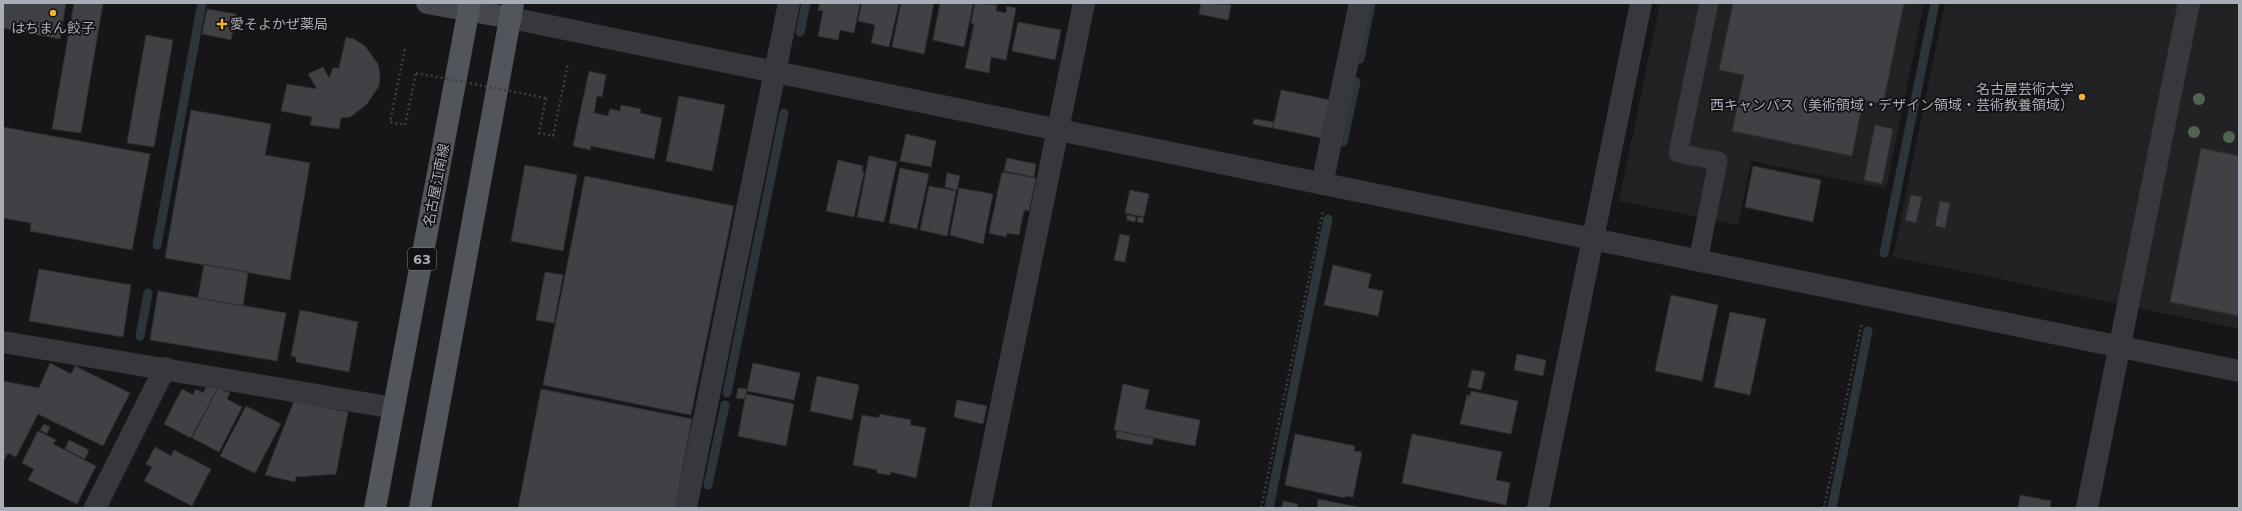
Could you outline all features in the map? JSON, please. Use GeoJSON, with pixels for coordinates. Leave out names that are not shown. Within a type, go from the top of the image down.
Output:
{"type":"FeatureCollection","features":[{"type":"Feature","properties":{"kind":"main road"},"geometry":{"type":"LineString","coordinates":[[420,508],[512,11],[427,3]]}},
{"type":"Feature","properties":{"kind":"main road","name":"名古屋江南線"},"geometry":{"type":"LineString","coordinates":[[374,508],[470,7]]}},
{"type":"Feature","properties":{"kind":"street"},"geometry":{"type":"LineString","coordinates":[[686,508],[789,3]]}},
{"type":"Feature","properties":{"kind":"street"},"geometry":{"type":"LineString","coordinates":[[980,508],[1084,3]]}},
{"type":"Feature","properties":{"kind":"street"},"geometry":{"type":"LineString","coordinates":[[1325,184],[1360,3]]}},
{"type":"Feature","properties":{"kind":"street"},"geometry":{"type":"LineString","coordinates":[[1538,508],[1641,3]]}},
{"type":"Feature","properties":{"kind":"street"},"geometry":{"type":"LineString","coordinates":[[2087,508],[2189,3]]}},
{"type":"Feature","properties":{"kind":"street"},"geometry":{"type":"LineString","coordinates":[[512,11],[775,72],[2239,371]]}},
{"type":"Feature","properties":{"kind":"street"},"geometry":{"type":"LineString","coordinates":[[3,342],[165,368],[394,408]]}},
{"type":"Feature","properties":{"kind":"street"},"geometry":{"type":"LineString","coordinates":[[95,508],[165,368]]}},
{"type":"Feature","properties":{"kind":"lane"},"geometry":{"type":"LineString","coordinates":[[1698,261],[1718,161],[1678,153],[1708,3]]}},
{"type":"Feature","properties":{"kind":"path"},"geometry":{"type":"LineString","coordinates":[[405,49],[390,122],[405,125],[416,73],[546,98],[539,133],[553,136],[568,64]]}},
{"type":"Feature","properties":{"kind":"path"},"geometry":{"type":"LineString","coordinates":[[1261,508],[1325,184]]}},
{"type":"Feature","properties":{"kind":"path"},"geometry":{"type":"LineString","coordinates":[[1824,508],[1867,295]]}},
{"type":"Feature","properties":{"kind":"shaded area"},"geometry":{"type":"Polygon","coordinates":[[[1660,3],[1924,3],[1886,189],[1751,161],[1738,225],[1619,201],[1660,3]]]}},
{"type":"Feature","properties":{"kind":"shaded area","name":"名古屋芸術大学 西キャンパス（美術領域・デザイン領域・芸術教養領域）"},"geometry":{"type":"Polygon","coordinates":[[[1945,3],[2239,3],[2239,329],[1893,257],[1945,3]]]}},
{"type":"Feature","properties":{"kind":"building"},"geometry":{"type":"Polygon","coordinates":[[[3,3],[66,3],[60,39],[3,28],[3,3]]]}},
{"type":"Feature","properties":{"kind":"building"},"geometry":{"type":"Polygon","coordinates":[[[74,3],[103,3],[81,133],[52,129],[74,3]]]}},
{"type":"Feature","properties":{"kind":"building"},"geometry":{"type":"Polygon","coordinates":[[[820,3],[860,3],[854,33],[840,30],[838,40],[818,36],[823,11],[818,10],[820,3]]]}},
{"type":"Feature","properties":{"kind":"building"},"geometry":{"type":"Polygon","coordinates":[[[862,3],[899,3],[889,47],[871,43],[875,25],[858,21],[862,3]]]}},
{"type":"Feature","properties":{"kind":"building"},"geometry":{"type":"Polygon","coordinates":[[[901,3],[934,3],[924,54],[892,47],[901,3]]]}},
{"type":"Feature","properties":{"kind":"building"},"geometry":{"type":"Polygon","coordinates":[[[940,3],[973,4],[964,47],[933,40],[940,3]]]}},
{"type":"Feature","properties":{"kind":"building"},"geometry":{"type":"Polygon","coordinates":[[[975,3],[997,5],[996,11],[1006,13],[1007,6],[1016,8],[1006,60],[991,57],[989,73],[965,68],[974,24],[971,23],[975,3]]]}},
{"type":"Feature","properties":{"kind":"building"},"geometry":{"type":"Polygon","coordinates":[[[1201,3],[1231,5],[1228,20],[1199,14],[1201,3]]]}},
{"type":"Feature","properties":{"kind":"building"},"geometry":{"type":"Polygon","coordinates":[[[1733,3],[1904,3],[1883,104],[1863,100],[1852,156],[1732,131],[1744,75],[1719,70],[1733,3]]]}},
{"type":"Feature","properties":{"kind":"building"},"geometry":{"type":"Polygon","coordinates":[[[207,9],[236,14],[231,40],[202,34],[207,9]]]}},
{"type":"Feature","properties":{"kind":"building"},"geometry":{"type":"Polygon","coordinates":[[[1018,22],[1061,30],[1055,60],[1012,51],[1018,22]]]}},
{"type":"Feature","properties":{"kind":"building"},"geometry":{"type":"Polygon","coordinates":[[[146,35],[173,40],[154,147],[127,143],[146,35]]]}},
{"type":"Feature","properties":{"kind":"building"},"geometry":{"type":"Polygon","coordinates":[[[346,37],[354,39],[365,46],[378,64],[380,74],[379,86],[367,104],[350,117],[341,118],[339,129],[310,125],[312,117],[281,111],[287,84],[317,89],[308,74],[323,67],[329,78],[333,68],[339,68],[346,37]]]}},
{"type":"Feature","properties":{"kind":"building"},"geometry":{"type":"Polygon","coordinates":[[[589,71],[606,75],[602,97],[597,96],[594,113],[608,116],[610,109],[620,111],[621,105],[641,109],[640,113],[662,118],[654,159],[591,146],[590,150],[573,146],[589,71]]]}},
{"type":"Feature","properties":{"kind":"building"},"geometry":{"type":"Polygon","coordinates":[[[1281,90],[1330,100],[1322,138],[1273,128],[1281,90]]]}},
{"type":"Feature","properties":{"kind":"building"},"geometry":{"type":"Polygon","coordinates":[[[679,96],[725,105],[712,171],[666,161],[679,96]]]}},
{"type":"Feature","properties":{"kind":"building"},"geometry":{"type":"Polygon","coordinates":[[[191,110],[271,124],[265,155],[310,163],[290,280],[165,258],[191,110]]]}},
{"type":"Feature","properties":{"kind":"building"},"geometry":{"type":"Polygon","coordinates":[[[1254,119],[1274,122],[1272,128],[1253,124],[1254,119]]]}},
{"type":"Feature","properties":{"kind":"building"},"geometry":{"type":"Polygon","coordinates":[[[1875,125],[1893,129],[1882,184],[1864,180],[1875,125]]]}},
{"type":"Feature","properties":{"kind":"building"},"geometry":{"type":"Polygon","coordinates":[[[3,127],[150,154],[132,250],[30,231],[31,223],[3,218],[3,127]]]}},
{"type":"Feature","properties":{"kind":"building"},"geometry":{"type":"Polygon","coordinates":[[[906,134],[936,141],[931,167],[900,161],[906,134]]]}},
{"type":"Feature","properties":{"kind":"building"},"geometry":{"type":"Polygon","coordinates":[[[2201,148],[2239,156],[2239,316],[2170,302],[2201,148]]]}},
{"type":"Feature","properties":{"kind":"building"},"geometry":{"type":"Polygon","coordinates":[[[869,156],[897,162],[884,222],[857,217],[869,156]]]}},
{"type":"Feature","properties":{"kind":"building"},"geometry":{"type":"Polygon","coordinates":[[[1007,158],[1036,164],[1034,177],[1004,171],[1007,158]]]}},
{"type":"Feature","properties":{"kind":"building"},"geometry":{"type":"Polygon","coordinates":[[[838,160],[863,166],[862,171],[864,172],[854,217],[826,211],[838,160]]]}},
{"type":"Feature","properties":{"kind":"building"},"geometry":{"type":"Polygon","coordinates":[[[525,165],[577,175],[563,251],[511,241],[525,165]]]}},
{"type":"Feature","properties":{"kind":"building"},"geometry":{"type":"Polygon","coordinates":[[[1753,166],[1821,180],[1813,222],[1745,207],[1753,166]]]}},
{"type":"Feature","properties":{"kind":"building"},"geometry":{"type":"Polygon","coordinates":[[[900,168],[929,174],[917,229],[889,223],[900,168]]]}},
{"type":"Feature","properties":{"kind":"building"},"geometry":{"type":"Polygon","coordinates":[[[1002,172],[1036,178],[1029,211],[1024,210],[1019,235],[1007,233],[1006,237],[989,233],[1002,172]]]}},
{"type":"Feature","properties":{"kind":"building"},"geometry":{"type":"Polygon","coordinates":[[[947,173],[960,176],[957,190],[945,187],[947,173]]]}},
{"type":"Feature","properties":{"kind":"building"},"geometry":{"type":"Polygon","coordinates":[[[585,176],[734,206],[691,415],[543,385],[585,176]]]}},
{"type":"Feature","properties":{"kind":"building"},"geometry":{"type":"Polygon","coordinates":[[[929,186],[956,191],[947,236],[920,230],[929,186]]]}},
{"type":"Feature","properties":{"kind":"building"},"geometry":{"type":"Polygon","coordinates":[[[959,188],[993,194],[983,244],[950,235],[959,188]]]}},
{"type":"Feature","properties":{"kind":"building"},"geometry":{"type":"Polygon","coordinates":[[[1130,190],[1149,194],[1144,217],[1125,213],[1130,190]]]}},
{"type":"Feature","properties":{"kind":"building"},"geometry":{"type":"Polygon","coordinates":[[[1911,195],[1922,197],[1916,223],[1905,220],[1911,195]]]}},
{"type":"Feature","properties":{"kind":"building"},"geometry":{"type":"Polygon","coordinates":[[[1940,201],[1950,203],[1945,228],[1935,226],[1940,201]]]}},
{"type":"Feature","properties":{"kind":"building"},"geometry":{"type":"Polygon","coordinates":[[[1127,215],[1136,217],[1135,222],[1127,220],[1127,215]]]}},
{"type":"Feature","properties":{"kind":"building"},"geometry":{"type":"Polygon","coordinates":[[[1138,217],[1144,218],[1143,223],[1137,222],[1138,217]]]}},
{"type":"Feature","properties":{"kind":"building"},"geometry":{"type":"Polygon","coordinates":[[[1120,234],[1130,236],[1125,262],[1114,260],[1120,234]]]}},
{"type":"Feature","properties":{"kind":"building"},"geometry":{"type":"Polygon","coordinates":[[[204,264],[248,272],[243,306],[198,298],[204,264]]]}},
{"type":"Feature","properties":{"kind":"building"},"geometry":{"type":"Polygon","coordinates":[[[1333,265],[1371,274],[1368,288],[1383,291],[1378,316],[1324,305],[1333,265]]]}},
{"type":"Feature","properties":{"kind":"building"},"geometry":{"type":"Polygon","coordinates":[[[39,269],[131,285],[123,337],[29,321],[39,269]]]}},
{"type":"Feature","properties":{"kind":"building"},"geometry":{"type":"Polygon","coordinates":[[[545,272],[563,275],[554,323],[536,320],[545,272]]]}},
{"type":"Feature","properties":{"kind":"building"},"geometry":{"type":"Polygon","coordinates":[[[158,291],[286,313],[277,361],[150,340],[158,291]]]}},
{"type":"Feature","properties":{"kind":"building"},"geometry":{"type":"Polygon","coordinates":[[[1671,295],[1718,305],[1702,381],[1655,371],[1671,295]]]}},
{"type":"Feature","properties":{"kind":"building"},"geometry":{"type":"Polygon","coordinates":[[[300,310],[358,322],[349,372],[296,362],[296,357],[291,356],[300,310]]]}},
{"type":"Feature","properties":{"kind":"building"},"geometry":{"type":"Polygon","coordinates":[[[1730,312],[1766,319],[1750,395],[1714,387],[1730,312]]]}},
{"type":"Feature","properties":{"kind":"building"},"geometry":{"type":"Polygon","coordinates":[[[1517,354],[1546,360],[1543,376],[1514,370],[1517,354]]]}},
{"type":"Feature","properties":{"kind":"building"},"geometry":{"type":"Polygon","coordinates":[[[50,363],[71,374],[75,366],[130,393],[103,446],[38,414],[16,457],[8,453],[3,462],[3,381],[39,388],[50,363]]]}},
{"type":"Feature","properties":{"kind":"building"},"geometry":{"type":"Polygon","coordinates":[[[753,363],[800,373],[794,400],[747,391],[753,363]]]}},
{"type":"Feature","properties":{"kind":"building"},"geometry":{"type":"Polygon","coordinates":[[[1472,370],[1485,372],[1481,390],[1468,387],[1472,370]]]}},
{"type":"Feature","properties":{"kind":"building"},"geometry":{"type":"Polygon","coordinates":[[[817,376],[859,385],[852,420],[810,411],[817,376]]]}},
{"type":"Feature","properties":{"kind":"building"},"geometry":{"type":"Polygon","coordinates":[[[208,384],[217,389],[191,438],[164,424],[182,389],[193,395],[196,389],[203,393],[208,384]]]}},
{"type":"Feature","properties":{"kind":"building"},"geometry":{"type":"Polygon","coordinates":[[[1123,384],[1149,390],[1145,409],[1200,420],[1195,446],[1114,430],[1123,384]]]}},
{"type":"Feature","properties":{"kind":"building"},"geometry":{"type":"Polygon","coordinates":[[[218,388],[230,393],[227,399],[242,407],[219,452],[192,438],[218,388]]]}},
{"type":"Feature","properties":{"kind":"building"},"geometry":{"type":"Polygon","coordinates":[[[738,388],[747,389],[745,399],[736,398],[738,388]]]}},
{"type":"Feature","properties":{"kind":"building"},"geometry":{"type":"Polygon","coordinates":[[[541,389],[692,419],[675,508],[518,508],[541,389]]]}},
{"type":"Feature","properties":{"kind":"building"},"geometry":{"type":"Polygon","coordinates":[[[1471,391],[1518,401],[1511,434],[1460,424],[1467,395],[1470,396],[1471,391]]]}},
{"type":"Feature","properties":{"kind":"building"},"geometry":{"type":"Polygon","coordinates":[[[746,394],[794,404],[786,446],[738,436],[746,394]]]}},
{"type":"Feature","properties":{"kind":"building"},"geometry":{"type":"Polygon","coordinates":[[[957,400],[987,406],[983,424],[954,417],[957,400]]]}},
{"type":"Feature","properties":{"kind":"building"},"geometry":{"type":"Polygon","coordinates":[[[294,401],[348,412],[336,474],[296,477],[295,482],[265,475],[294,401]]]}},
{"type":"Feature","properties":{"kind":"building"},"geometry":{"type":"Polygon","coordinates":[[[246,406],[281,424],[255,473],[220,456],[246,406]]]}},
{"type":"Feature","properties":{"kind":"building"},"geometry":{"type":"Polygon","coordinates":[[[880,414],[911,420],[910,425],[926,428],[916,478],[891,472],[890,475],[877,473],[877,470],[853,465],[862,415],[879,418],[880,414]]]}},
{"type":"Feature","properties":{"kind":"building"},"geometry":{"type":"Polygon","coordinates":[[[44,424],[50,427],[47,434],[40,430],[44,424]]]}},
{"type":"Feature","properties":{"kind":"building"},"geometry":{"type":"Polygon","coordinates":[[[38,431],[56,440],[53,444],[96,466],[77,504],[28,480],[34,469],[22,463],[38,431]]]}},
{"type":"Feature","properties":{"kind":"building"},"geometry":{"type":"Polygon","coordinates":[[[1117,431],[1154,438],[1152,445],[1116,438],[1117,431]]]}},
{"type":"Feature","properties":{"kind":"building"},"geometry":{"type":"Polygon","coordinates":[[[1295,434],[1355,446],[1354,451],[1362,452],[1353,497],[1345,496],[1345,498],[1285,485],[1295,434]]]}},
{"type":"Feature","properties":{"kind":"building"},"geometry":{"type":"Polygon","coordinates":[[[1412,434],[1502,452],[1496,480],[1510,483],[1506,505],[1402,483],[1412,434]]]}},
{"type":"Feature","properties":{"kind":"building"},"geometry":{"type":"Polygon","coordinates":[[[69,440],[89,450],[85,459],[65,449],[69,440]]]}},
{"type":"Feature","properties":{"kind":"building"},"geometry":{"type":"Polygon","coordinates":[[[155,447],[171,456],[174,450],[211,469],[192,506],[144,481],[152,467],[146,464],[155,447]]]}},
{"type":"Feature","properties":{"kind":"building"},"geometry":{"type":"Polygon","coordinates":[[[2020,495],[2051,501],[2050,508],[2018,508],[2020,495]]]}},
{"type":"Feature","properties":{"kind":"building"},"geometry":{"type":"Polygon","coordinates":[[[1318,499],[1363,508],[1317,508],[1318,499]]]}},
{"type":"Feature","properties":{"kind":"building"},"geometry":{"type":"Polygon","coordinates":[[[1283,501],[1298,504],[1297,508],[1282,508],[1283,501]]]}},
{"type":"Feature","properties":{"kind":"waterway"},"geometry":{"type":"LineString","coordinates":[[157,245],[202,3]]}},
{"type":"Feature","properties":{"kind":"waterway"},"geometry":{"type":"LineString","coordinates":[[800,32],[806,3]]}},
{"type":"Feature","properties":{"kind":"waterway"},"geometry":{"type":"LineString","coordinates":[[1360,59],[1371,3]]}},
{"type":"Feature","properties":{"kind":"waterway"},"geometry":{"type":"LineString","coordinates":[[1884,253],[1935,3]]}},
{"type":"Feature","properties":{"kind":"waterway"},"geometry":{"type":"LineString","coordinates":[[1343,142],[1356,82]]}},
{"type":"Feature","properties":{"kind":"waterway"},"geometry":{"type":"LineString","coordinates":[[727,393],[784,113]]}},
{"type":"Feature","properties":{"kind":"waterway"},"geometry":{"type":"LineString","coordinates":[[1269,508],[1328,219]]}},
{"type":"Feature","properties":{"kind":"waterway"},"geometry":{"type":"LineString","coordinates":[[140,336],[148,293]]}},
{"type":"Feature","properties":{"kind":"waterway"},"geometry":{"type":"LineString","coordinates":[[1832,508],[1868,331]]}},
{"type":"Feature","properties":{"kind":"waterway"},"geometry":{"type":"LineString","coordinates":[[708,485],[725,405]]}},
{"type":"Feature","properties":{"kind":"place","name":"はちまん餃子"},"geometry":{"type":"Point","coordinates":[53,13]}},
{"type":"Feature","properties":{"kind":"place","name":"愛そよかぜ薬局"},"geometry":{"type":"Point","coordinates":[222,24]}},
{"type":"Feature","properties":{"kind":"place","name":"名古屋芸術大学 西キャンパス（美術領域・デザイン領域・芸術教養領域）"},"geometry":{"type":"Point","coordinates":[2082,97]}}]}
